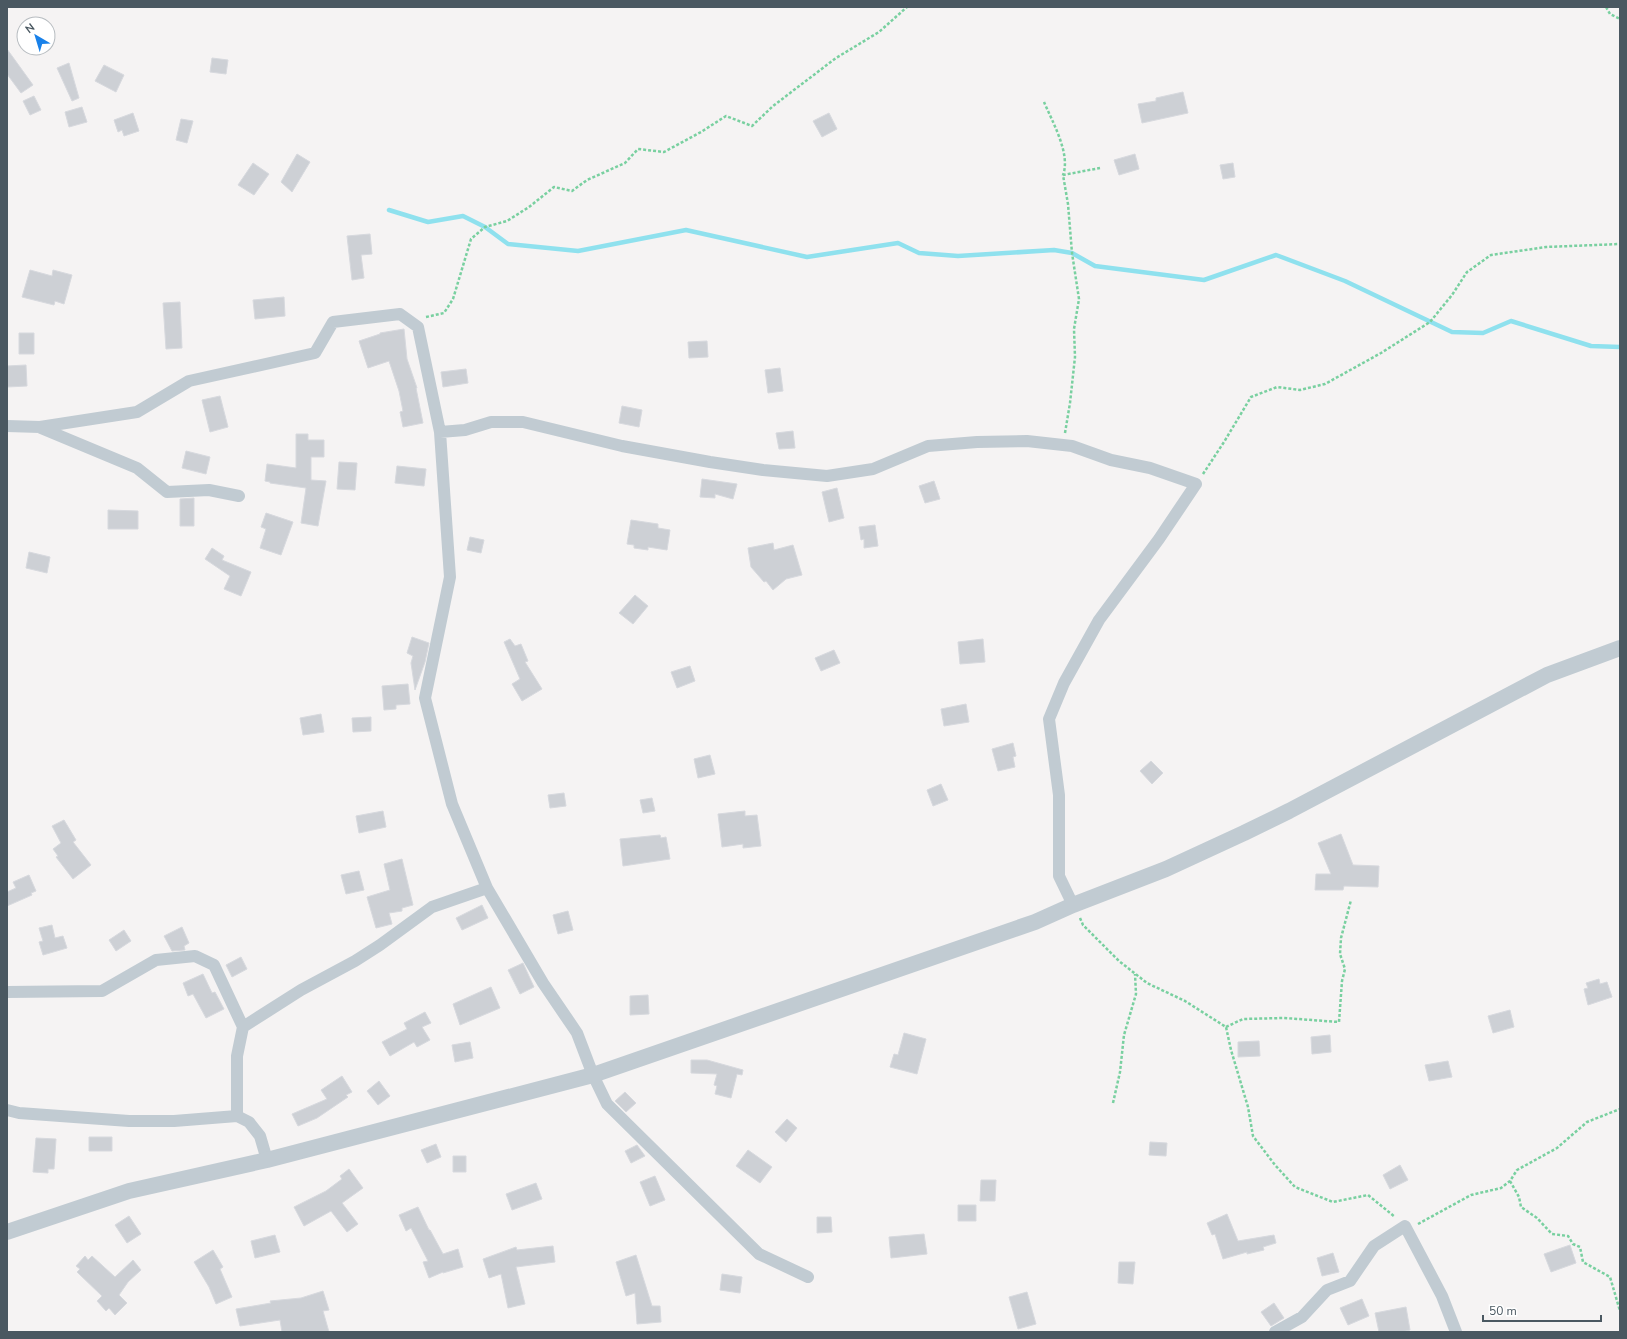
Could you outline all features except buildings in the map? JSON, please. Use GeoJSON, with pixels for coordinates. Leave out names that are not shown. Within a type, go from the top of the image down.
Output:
{"type":"FeatureCollection","features":[{"type":"Feature","properties":{"kind":"street"},"geometry":{"type":"LineString","coordinates":[[7,426],[40,427],[137,412],[189,381],[315,353],[333,322],[400,314],[418,327],[440,432],[450,576],[425,698],[452,804],[487,888],[543,983],[577,1033],[593,1075],[607,1104],[759,1254],[808,1277]]}},
{"type":"Feature","properties":{"kind":"street"},"geometry":{"type":"LineString","coordinates":[[440,432],[465,430],[491,422],[523,422],[622,446],[710,462],[762,470],[827,476],[873,469],[928,446],[977,442],[1027,441],[1072,446],[1111,460],[1150,468],[1196,484],[1099,620],[1064,683],[1049,719],[1059,795],[1059,876],[1073,905]]}},
{"type":"Feature","properties":{"kind":"street"},"geometry":{"type":"LineString","coordinates":[[40,427],[137,468],[167,492],[209,490],[240,496]]}},
{"type":"Feature","properties":{"kind":"street"},"geometry":{"type":"LineString","coordinates":[[7,1232],[129,1191],[267,1160],[593,1075],[1034,922],[1073,905],[1166,869],[1237,836],[1289,811],[1547,675],[1620,648]]}},
{"type":"Feature","properties":{"kind":"street"},"geometry":{"type":"LineString","coordinates":[[243,1028],[301,990],[356,961],[432,907],[487,888]]}},
{"type":"Feature","properties":{"kind":"street"},"geometry":{"type":"LineString","coordinates":[[7,992],[102,991],[156,960],[195,956],[214,965],[243,1028],[237,1056],[237,1116]]}},
{"type":"Feature","properties":{"kind":"street"},"geometry":{"type":"LineString","coordinates":[[7,1110],[19,1113],[129,1121],[174,1121],[237,1116],[249,1122],[260,1136],[267,1160]]}},
{"type":"Feature","properties":{"kind":"street"},"geometry":{"type":"LineString","coordinates":[[1275,1332],[1302,1317],[1328,1290],[1350,1281],[1374,1246],[1405,1226],[1442,1296],[1456,1332]]}},
{"type":"Feature","properties":{"kind":"path"},"geometry":{"type":"LineString","coordinates":[[418,327],[425,317],[444,313],[453,299],[471,239],[485,227],[507,222],[529,208],[554,187],[572,192],[587,180],[625,162],[638,149],[664,152],[701,132],[726,116],[752,126],[773,106],[836,58],[879,32],[907,7]]}},
{"type":"Feature","properties":{"kind":"path"},"geometry":{"type":"LineString","coordinates":[[1606,7],[1610,14],[1620,19]]}},
{"type":"Feature","properties":{"kind":"path"},"geometry":{"type":"LineString","coordinates":[[1044,102],[1062,145],[1066,167],[1063,175],[1068,204],[1072,253],[1079,299],[1074,329],[1075,357],[1070,403],[1063,445]]}},
{"type":"Feature","properties":{"kind":"path"},"geometry":{"type":"LineString","coordinates":[[1063,175],[1100,168]]}},
{"type":"Feature","properties":{"kind":"path"},"geometry":{"type":"LineString","coordinates":[[1196,484],[1224,442],[1251,397],[1277,387],[1300,390],[1325,384],[1381,353],[1430,322],[1452,295],[1467,272],[1491,255],[1546,247],[1620,244]]}},
{"type":"Feature","properties":{"kind":"path"},"geometry":{"type":"LineString","coordinates":[[1226,1027],[1243,1019],[1284,1018],[1339,1022],[1342,981],[1345,969],[1340,954],[1342,938],[1351,900]]}},
{"type":"Feature","properties":{"kind":"path"},"geometry":{"type":"LineString","coordinates":[[1073,905],[1083,925],[1119,960],[1147,984],[1185,1001],[1226,1027],[1231,1050],[1248,1107],[1253,1136],[1275,1166],[1295,1187],[1333,1202],[1368,1194],[1405,1226],[1419,1223],[1471,1196],[1500,1188],[1510,1181],[1517,1170],[1557,1148],[1587,1122],[1620,1110]]}},
{"type":"Feature","properties":{"kind":"path"},"geometry":{"type":"LineString","coordinates":[[1114,1103],[1120,1072],[1124,1035],[1136,994],[1134,973]]}},
{"type":"Feature","properties":{"kind":"path"},"geometry":{"type":"LineString","coordinates":[[1510,1181],[1519,1197],[1521,1207],[1537,1218],[1552,1234],[1568,1236],[1573,1244],[1580,1247],[1583,1262],[1610,1277],[1620,1311]]}},
{"type":"Feature","properties":{"kind":"waterway"},"geometry":{"type":"LineString","coordinates":[[389,210],[428,222],[463,216],[485,227],[508,244],[578,251],[686,230],[807,257],[898,243],[919,253],[958,256],[1054,250],[1072,253],[1095,266],[1204,280],[1276,255],[1345,281],[1452,332],[1483,333],[1511,321],[1591,346],[1620,347]]}}]}
